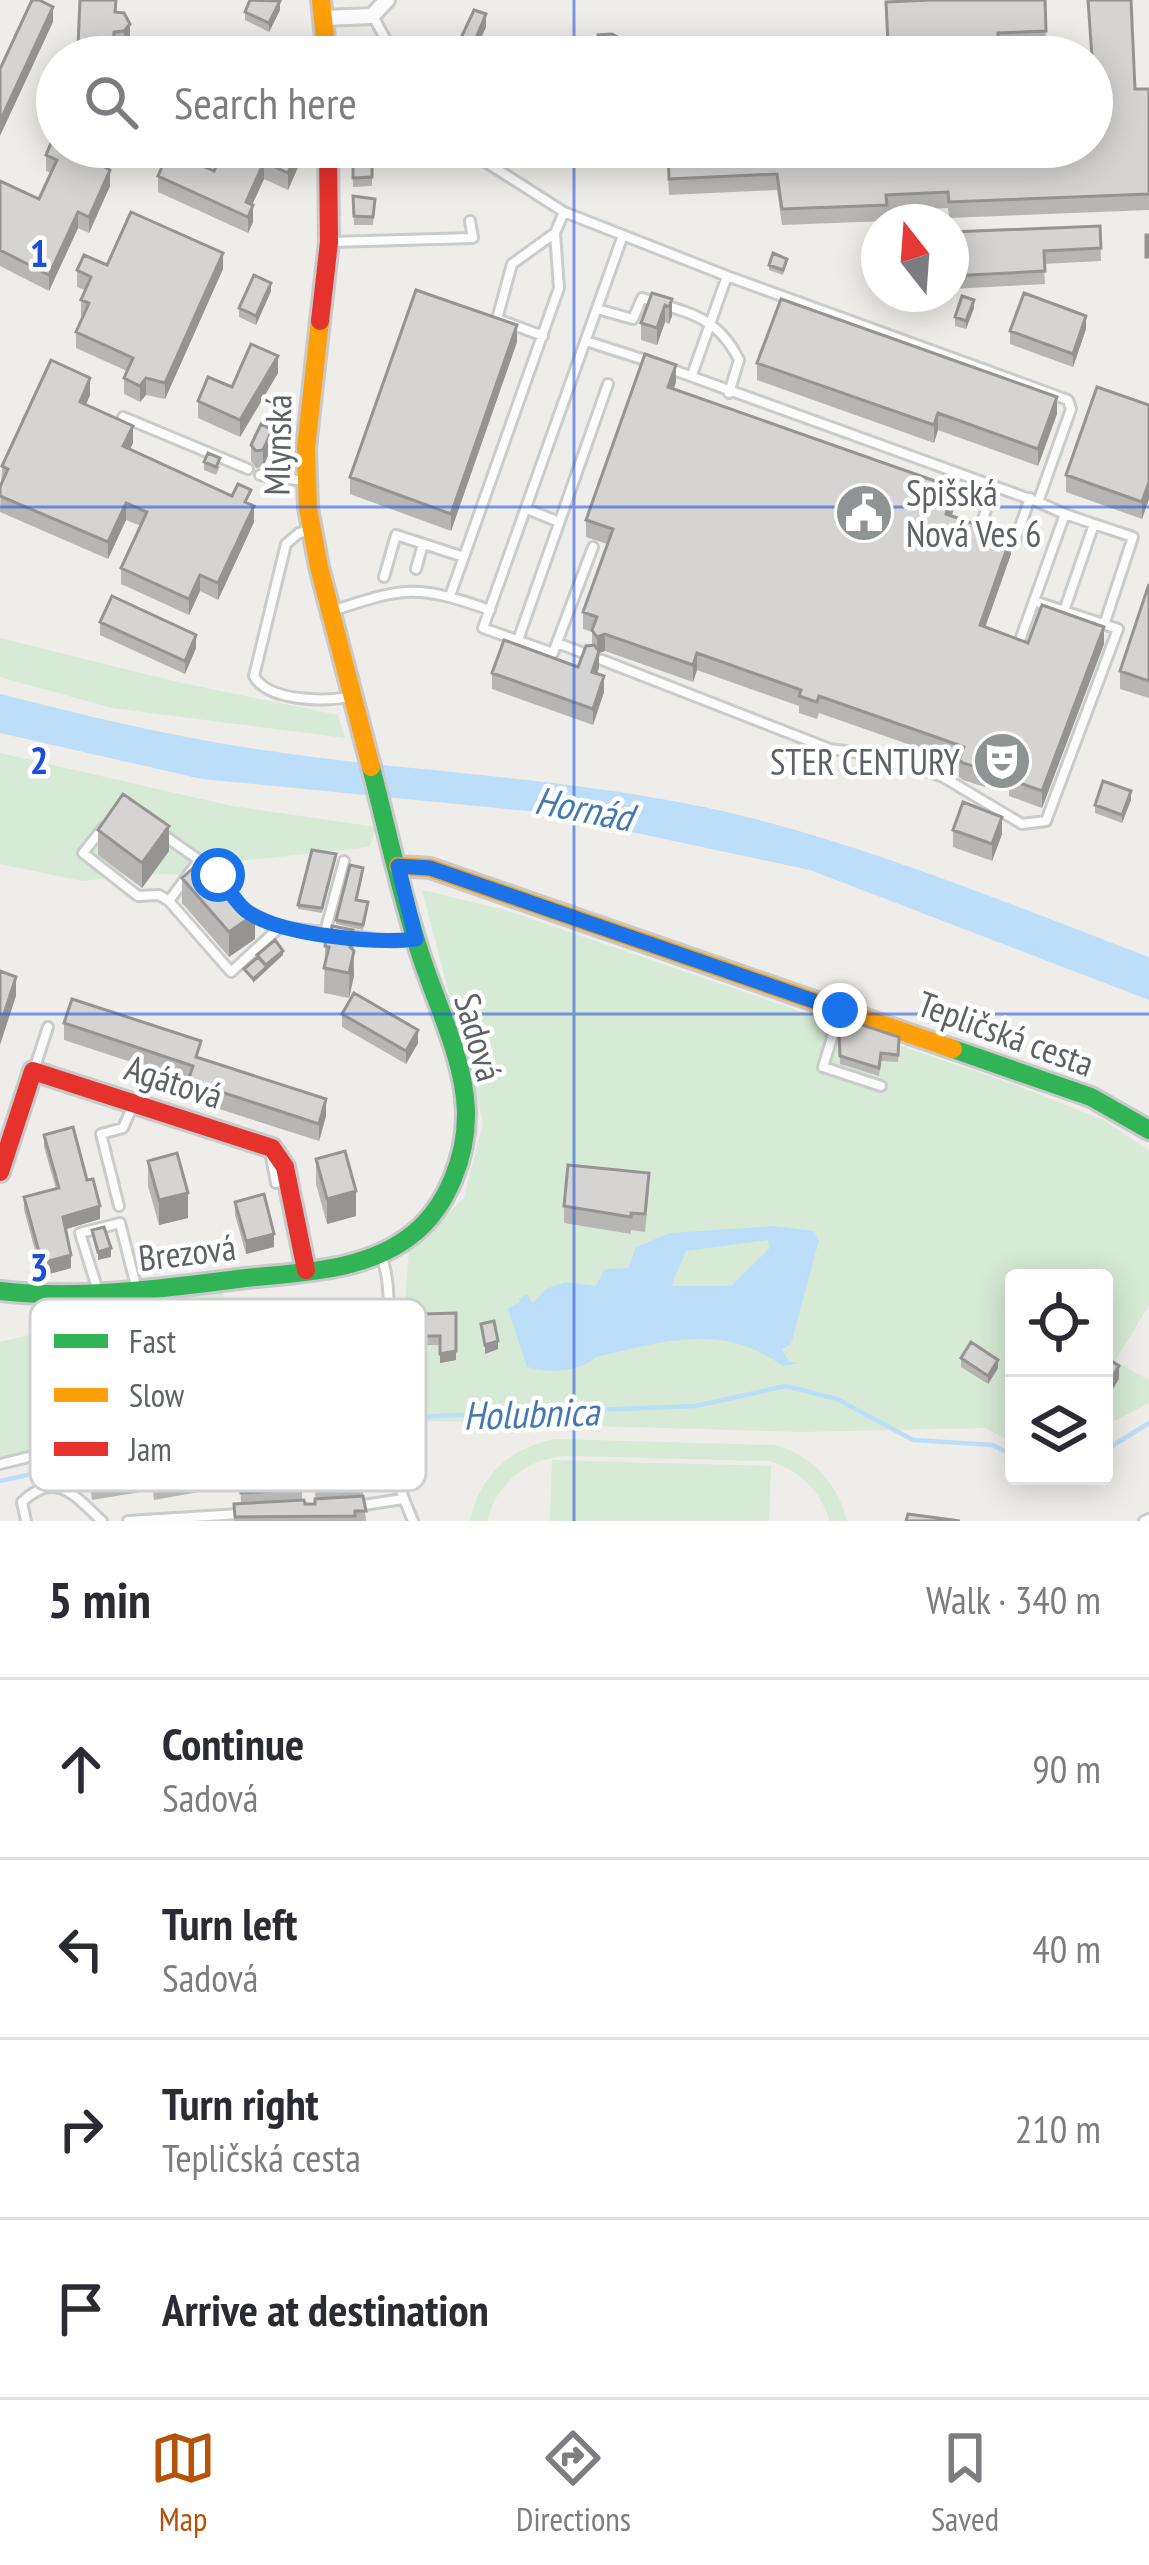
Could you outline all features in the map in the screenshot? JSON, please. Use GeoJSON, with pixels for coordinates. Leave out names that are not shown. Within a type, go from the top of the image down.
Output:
{"type":"FeatureCollection","features":[{"type":"Feature","properties":{"kind":"street"},"geometry":{"type":"LineString","coordinates":[[323,9],[373,16],[386,0]]}},
{"type":"Feature","properties":{"kind":"street","name":"Mlynská"},"geometry":{"type":"LineString","coordinates":[[328,168],[329,242],[307,413],[306,481],[311,530],[398,866]]}},
{"type":"Feature","properties":{"kind":"street","name":"Sadová"},"geometry":{"type":"LineString","coordinates":[[381,1254],[422,1226],[440,1203],[465,1130],[464,1096],[398,866]]}},
{"type":"Feature","properties":{"kind":"street","name":"Tepličská cesta"},"geometry":{"type":"LineString","coordinates":[[398,866],[430,868],[473,882],[1091,1097],[1149,1130]]}},
{"type":"Feature","properties":{"kind":"street"},"geometry":{"type":"LineString","coordinates":[[0,1172],[33,1072]]}},
{"type":"Feature","properties":{"kind":"street","name":"Agátová"},"geometry":{"type":"LineString","coordinates":[[33,1072],[272,1148],[277,1155]]}},
{"type":"Feature","properties":{"kind":"street"},"geometry":{"type":"LineString","coordinates":[[277,1155],[293,1197],[306,1270]]}},
{"type":"Feature","properties":{"kind":"street","name":"Brezová"},"geometry":{"type":"LineString","coordinates":[[0,1291],[137,1291],[306,1270],[381,1254]]}},
{"type":"Feature","properties":{"kind":"lane"},"geometry":{"type":"LineString","coordinates":[[373,16],[384,36]]}},
{"type":"Feature","properties":{"kind":"lane"},"geometry":{"type":"LineString","coordinates":[[494,168],[564,212],[622,238],[1068,400],[1071,409],[1015,542]]}},
{"type":"Feature","properties":{"kind":"lane"},"geometry":{"type":"LineString","coordinates":[[450,596],[559,288],[555,233],[564,212]]}},
{"type":"Feature","properties":{"kind":"lane"},"geometry":{"type":"LineString","coordinates":[[329,242],[473,238],[470,221]]}},
{"type":"Feature","properties":{"kind":"lane"},"geometry":{"type":"LineString","coordinates":[[543,336],[497,319],[512,263],[555,233]]}},
{"type":"Feature","properties":{"kind":"lane"},"geometry":{"type":"LineString","coordinates":[[593,547],[553,653],[483,628],[622,238]]}},
{"type":"Feature","properties":{"kind":"lane"},"geometry":{"type":"LineString","coordinates":[[692,375],[727,276]]}},
{"type":"Feature","properties":{"kind":"lane"},"geometry":{"type":"LineString","coordinates":[[597,309],[633,319],[642,298],[712,322],[729,339],[740,360],[729,393]]}},
{"type":"Feature","properties":{"kind":"lane"},"geometry":{"type":"LineString","coordinates":[[586,341],[692,375],[729,393],[1133,537],[1104,625]]}},
{"type":"Feature","properties":{"kind":"lane"},"geometry":{"type":"LineString","coordinates":[[518,640],[608,384]]}},
{"type":"Feature","properties":{"kind":"lane"},"geometry":{"type":"LineString","coordinates":[[123,417],[248,470]]}},
{"type":"Feature","properties":{"kind":"lane"},"geometry":{"type":"LineString","coordinates":[[260,475],[306,481]]}},
{"type":"Feature","properties":{"kind":"lane"},"geometry":{"type":"LineString","coordinates":[[979,531],[993,489]]}},
{"type":"Feature","properties":{"kind":"lane"},"geometry":{"type":"LineString","coordinates":[[527,509],[560,522]]}},
{"type":"Feature","properties":{"kind":"lane"},"geometry":{"type":"LineString","coordinates":[[1019,643],[1065,514]]}},
{"type":"Feature","properties":{"kind":"lane"},"geometry":{"type":"LineString","coordinates":[[1064,611],[1094,524]]}},
{"type":"Feature","properties":{"kind":"lane"},"geometry":{"type":"LineString","coordinates":[[311,530],[298,533],[286,544],[255,667],[257,683],[277,693],[332,699],[355,696]]}},
{"type":"Feature","properties":{"kind":"lane"},"geometry":{"type":"LineString","coordinates":[[384,577],[396,536],[464,557]]}},
{"type":"Feature","properties":{"kind":"lane"},"geometry":{"type":"LineString","coordinates":[[416,569],[423,544]]}},
{"type":"Feature","properties":{"kind":"lane"},"geometry":{"type":"LineString","coordinates":[[332,611],[394,591],[450,596],[490,610]]}},
{"type":"Feature","properties":{"kind":"lane"},"geometry":{"type":"LineString","coordinates":[[602,660],[830,748],[883,756],[943,777],[1022,824],[1046,821],[1118,629],[1034,601]]}},
{"type":"Feature","properties":{"kind":"lane"},"geometry":{"type":"LineString","coordinates":[[557,643],[589,655]]}},
{"type":"Feature","properties":{"kind":"lane"},"geometry":{"type":"LineString","coordinates":[[106,824],[83,853],[138,896],[159,895],[169,901],[231,972],[280,927]]}},
{"type":"Feature","properties":{"kind":"lane"},"geometry":{"type":"LineString","coordinates":[[159,832],[208,868]]}},
{"type":"Feature","properties":{"kind":"lane"},"geometry":{"type":"LineString","coordinates":[[169,901],[199,860]]}},
{"type":"Feature","properties":{"kind":"lane"},"geometry":{"type":"LineString","coordinates":[[325,932],[344,861]]}},
{"type":"Feature","properties":{"kind":"lane"},"geometry":{"type":"LineString","coordinates":[[245,911],[280,927],[394,942],[416,939]]}},
{"type":"Feature","properties":{"kind":"lane"},"geometry":{"type":"LineString","coordinates":[[840,1010],[823,1066],[881,1086]]}},
{"type":"Feature","properties":{"kind":"lane"},"geometry":{"type":"LineString","coordinates":[[33,1072],[48,1027]]}},
{"type":"Feature","properties":{"kind":"lane"},"geometry":{"type":"LineString","coordinates":[[119,1206],[101,1134],[123,1128],[135,1102]]}},
{"type":"Feature","properties":{"kind":"lane"},"geometry":{"type":"LineString","coordinates":[[276,1183],[269,1157],[277,1155]]}},
{"type":"Feature","properties":{"kind":"lane"},"geometry":{"type":"LineString","coordinates":[[98,1294],[80,1233],[120,1222],[137,1291]]}},
{"type":"Feature","properties":{"kind":"lane"},"geometry":{"type":"LineString","coordinates":[[381,1254],[388,1299]]}},
{"type":"Feature","properties":{"kind":"lane"},"geometry":{"type":"LineString","coordinates":[[0,1464],[30,1457]]}},
{"type":"Feature","properties":{"kind":"lane"},"geometry":{"type":"LineString","coordinates":[[26,1521],[22,1502],[34,1491]]}},
{"type":"Feature","properties":{"kind":"lane"},"geometry":{"type":"LineString","coordinates":[[68,1491],[102,1521]]}},
{"type":"Feature","properties":{"kind":"lane"},"geometry":{"type":"LineString","coordinates":[[400,1491],[412,1521]]}},
{"type":"Feature","properties":{"kind":"lane"},"geometry":{"type":"LineString","coordinates":[[353,1507],[403,1499]]}},
{"type":"Feature","properties":{"kind":"lane"},"geometry":{"type":"LineString","coordinates":[[128,1521],[263,1512]]}},
{"type":"Feature","properties":{"kind":"green space"},"geometry":{"type":"Polygon","coordinates":[[[0,638],[338,715],[345,738],[112,708],[0,677],[0,638]]]}},
{"type":"Feature","properties":{"kind":"green space"},"geometry":{"type":"Polygon","coordinates":[[[0,753],[232,806],[377,827],[369,847],[212,864],[218,875],[141,874],[82,881],[0,864],[0,753]]]}},
{"type":"Feature","properties":{"kind":"green space"},"geometry":{"type":"Polygon","coordinates":[[[422,890],[505,910],[1015,1085],[1104,1120],[1149,1151],[1149,1305],[1115,1361],[1149,1380],[1149,1403],[1113,1421],[1113,1269],[1005,1269],[1005,1438],[985,1428],[801,1432],[426,1421],[426,1299],[405,1299],[409,1251],[464,1198],[483,1123],[422,890]]]}},
{"type":"Feature","properties":{"kind":"green space"},"geometry":{"type":"Polygon","coordinates":[[[221,1288],[225,1299],[176,1299],[221,1288]]]}},
{"type":"Feature","properties":{"kind":"green space"},"geometry":{"type":"Polygon","coordinates":[[[30,1335],[30,1464],[0,1470],[0,1342],[30,1335]]]}},
{"type":"Feature","properties":{"kind":"green space"},"geometry":{"type":"Polygon","coordinates":[[[555,1439],[776,1445],[801,1456],[822,1473],[837,1494],[847,1521],[830,1521],[807,1483],[769,1461],[566,1456],[538,1462],[515,1475],[498,1495],[487,1521],[470,1521],[481,1490],[499,1466],[524,1449],[555,1439]]]}},
{"type":"Feature","properties":{"kind":"green space"},"geometry":{"type":"Polygon","coordinates":[[[552,1460],[771,1466],[769,1521],[550,1521],[552,1460]]]}},
{"type":"Feature","properties":{"kind":"water","name":"Hornád"},"geometry":{"type":"Polygon","coordinates":[[[0,694],[218,743],[609,790],[781,826],[940,878],[1149,957],[1149,1000],[810,870],[538,812],[202,779],[0,733],[0,694]]]}},
{"type":"Feature","properties":{"kind":"water"},"geometry":{"type":"Polygon","coordinates":[[[774,1226],[814,1231],[819,1240],[791,1344],[782,1349],[789,1362],[799,1363],[783,1366],[737,1344],[691,1339],[596,1357],[572,1369],[527,1367],[508,1309],[519,1298],[527,1294],[533,1303],[546,1289],[565,1282],[596,1286],[605,1269],[628,1268],[636,1247],[670,1233],[774,1226]],[[768,1240],[686,1251],[671,1286],[731,1286],[769,1249],[768,1240]]]}},
{"type":"Feature","properties":{"kind":"building"},"geometry":{"type":"Polygon","coordinates":[[[32,0],[53,7],[0,121],[0,69],[32,0]]]}},
{"type":"Feature","properties":{"kind":"building"},"geometry":{"type":"Polygon","coordinates":[[[80,0],[116,0],[115,12],[124,13],[130,24],[114,36],[78,36],[80,0]]]}},
{"type":"Feature","properties":{"kind":"building"},"geometry":{"type":"Polygon","coordinates":[[[250,0],[280,1],[269,23],[245,12],[250,0]]]}},
{"type":"Feature","properties":{"kind":"building"},"geometry":{"type":"Polygon","coordinates":[[[1045,0],[1046,31],[888,36],[886,2],[1045,0]]]}},
{"type":"Feature","properties":{"kind":"building"},"geometry":{"type":"Polygon","coordinates":[[[1088,0],[1131,0],[1135,89],[1149,89],[1149,194],[949,202],[948,192],[886,195],[887,204],[782,209],[777,174],[669,179],[669,168],[1113,168],[1113,36],[1091,36],[1088,0]]]}},
{"type":"Feature","properties":{"kind":"building"},"geometry":{"type":"Polygon","coordinates":[[[474,10],[486,14],[477,36],[462,36],[474,10]]]}},
{"type":"Feature","properties":{"kind":"building"},"geometry":{"type":"Polygon","coordinates":[[[53,168],[110,170],[89,217],[78,212],[49,275],[0,250],[0,181],[39,199],[53,168]]]}},
{"type":"Feature","properties":{"kind":"building"},"geometry":{"type":"Polygon","coordinates":[[[162,168],[261,168],[246,202],[253,205],[248,217],[158,176],[162,168]]]}},
{"type":"Feature","properties":{"kind":"building"},"geometry":{"type":"Polygon","coordinates":[[[353,168],[372,168],[372,177],[353,178],[353,168]]]}},
{"type":"Feature","properties":{"kind":"building"},"geometry":{"type":"Polygon","coordinates":[[[353,196],[375,199],[373,217],[354,216],[353,196]]]}},
{"type":"Feature","properties":{"kind":"building"},"geometry":{"type":"Polygon","coordinates":[[[131,212],[223,253],[165,383],[146,378],[140,386],[124,378],[133,358],[76,332],[89,303],[81,300],[91,277],[77,270],[84,255],[107,265],[131,212]]]}},
{"type":"Feature","properties":{"kind":"building"},"geometry":{"type":"Polygon","coordinates":[[[1100,226],[1101,248],[1044,251],[1045,271],[969,275],[969,231],[1100,226]]]}},
{"type":"Feature","properties":{"kind":"building"},"geometry":{"type":"Polygon","coordinates":[[[773,253],[787,259],[783,270],[769,265],[773,253]]]}},
{"type":"Feature","properties":{"kind":"building"},"geometry":{"type":"Polygon","coordinates":[[[254,275],[271,283],[256,316],[239,308],[254,275]]]}},
{"type":"Feature","properties":{"kind":"building"},"geometry":{"type":"Polygon","coordinates":[[[416,290],[517,325],[451,514],[350,477],[416,290]]]}},
{"type":"Feature","properties":{"kind":"building"},"geometry":{"type":"Polygon","coordinates":[[[652,293],[672,299],[657,328],[641,323],[652,293]]]}},
{"type":"Feature","properties":{"kind":"building"},"geometry":{"type":"Polygon","coordinates":[[[1024,293],[1086,316],[1073,354],[1010,331],[1024,293]]]}},
{"type":"Feature","properties":{"kind":"building"},"geometry":{"type":"Polygon","coordinates":[[[969,298],[974,300],[966,321],[955,317],[957,312],[969,312],[969,298]]]}},
{"type":"Feature","properties":{"kind":"building"},"geometry":{"type":"Polygon","coordinates":[[[781,299],[1057,397],[1038,449],[938,413],[934,425],[757,363],[781,299]]]}},
{"type":"Feature","properties":{"kind":"building"},"geometry":{"type":"Polygon","coordinates":[[[251,344],[278,356],[240,420],[198,401],[208,377],[232,387],[251,344]]]}},
{"type":"Feature","properties":{"kind":"building"},"geometry":{"type":"Polygon","coordinates":[[[645,354],[676,365],[668,387],[955,488],[946,514],[1011,537],[980,625],[1028,643],[1042,605],[1104,627],[1042,791],[1009,779],[1011,772],[963,763],[959,760],[964,747],[819,696],[817,702],[799,696],[801,690],[697,653],[693,665],[605,634],[597,637],[592,630],[597,617],[583,612],[613,529],[586,520],[645,354]]]}},
{"type":"Feature","properties":{"kind":"building"},"geometry":{"type":"Polygon","coordinates":[[[51,360],[90,378],[80,402],[133,426],[123,446],[232,496],[238,484],[251,490],[245,502],[254,506],[218,583],[200,575],[189,599],[121,568],[147,512],[126,503],[108,542],[0,496],[8,469],[2,466],[51,360]]]}},
{"type":"Feature","properties":{"kind":"building"},"geometry":{"type":"Polygon","coordinates":[[[1097,387],[1149,405],[1149,482],[1142,502],[1066,475],[1097,387]]]}},
{"type":"Feature","properties":{"kind":"building"},"geometry":{"type":"Polygon","coordinates":[[[261,424],[272,430],[263,450],[256,451],[251,445],[261,424]]]}},
{"type":"Feature","properties":{"kind":"building"},"geometry":{"type":"Polygon","coordinates":[[[208,453],[220,458],[216,467],[204,462],[208,453]]]}},
{"type":"Feature","properties":{"kind":"building"},"geometry":{"type":"Polygon","coordinates":[[[1149,584],[1149,681],[1120,671],[1149,584]]]}},
{"type":"Feature","properties":{"kind":"building"},"geometry":{"type":"Polygon","coordinates":[[[112,596],[196,635],[185,661],[100,622],[112,596]]]}},
{"type":"Feature","properties":{"kind":"building"},"geometry":{"type":"Polygon","coordinates":[[[504,640],[578,667],[586,646],[594,645],[599,651],[592,672],[604,676],[593,709],[492,673],[504,640]]]}},
{"type":"Feature","properties":{"kind":"building"},"geometry":{"type":"Polygon","coordinates":[[[1103,781],[1131,791],[1122,815],[1095,805],[1103,781]]]}},
{"type":"Feature","properties":{"kind":"building"},"geometry":{"type":"Polygon","coordinates":[[[123,794],[169,826],[142,863],[98,830],[123,794]]]}},
{"type":"Feature","properties":{"kind":"building"},"geometry":{"type":"Polygon","coordinates":[[[963,802],[1002,817],[992,844],[953,830],[963,802]]]}},
{"type":"Feature","properties":{"kind":"building"},"geometry":{"type":"Polygon","coordinates":[[[312,850],[336,854],[322,908],[298,905],[312,850]]]}},
{"type":"Feature","properties":{"kind":"building"},"geometry":{"type":"Polygon","coordinates":[[[204,858],[255,914],[229,932],[182,878],[204,858]]]}},
{"type":"Feature","properties":{"kind":"building"},"geometry":{"type":"Polygon","coordinates":[[[350,865],[363,868],[356,900],[368,902],[363,925],[336,920],[350,865]]]}},
{"type":"Feature","properties":{"kind":"building"},"geometry":{"type":"Polygon","coordinates":[[[332,926],[353,930],[349,973],[324,968],[327,930],[331,933],[332,926]]]}},
{"type":"Feature","properties":{"kind":"building"},"geometry":{"type":"Polygon","coordinates":[[[275,940],[283,951],[266,965],[257,955],[275,940]]]}},
{"type":"Feature","properties":{"kind":"building"},"geometry":{"type":"Polygon","coordinates":[[[258,957],[267,967],[253,979],[244,969],[258,957]]]}},
{"type":"Feature","properties":{"kind":"building"},"geometry":{"type":"Polygon","coordinates":[[[0,971],[16,977],[0,1026],[0,971]]]}},
{"type":"Feature","properties":{"kind":"building"},"geometry":{"type":"Polygon","coordinates":[[[354,993],[418,1030],[406,1051],[342,1014],[354,993]]]}},
{"type":"Feature","properties":{"kind":"building"},"geometry":{"type":"Polygon","coordinates":[[[72,999],[201,1041],[196,1057],[326,1099],[319,1124],[188,1081],[193,1066],[64,1023],[72,999]]]}},
{"type":"Feature","properties":{"kind":"building"},"geometry":{"type":"Polygon","coordinates":[[[844,1019],[899,1037],[898,1055],[881,1053],[879,1068],[840,1056],[844,1019]]]}},
{"type":"Feature","properties":{"kind":"building"},"geometry":{"type":"Polygon","coordinates":[[[73,1127],[87,1180],[93,1179],[100,1206],[63,1217],[71,1255],[42,1263],[24,1197],[59,1188],[44,1135],[73,1127]]]}},
{"type":"Feature","properties":{"kind":"building"},"geometry":{"type":"Polygon","coordinates":[[[345,1151],[356,1191],[327,1199],[316,1159],[345,1151]]]}},
{"type":"Feature","properties":{"kind":"building"},"geometry":{"type":"Polygon","coordinates":[[[177,1153],[188,1193],[159,1200],[148,1161],[177,1153]]]}},
{"type":"Feature","properties":{"kind":"building"},"geometry":{"type":"Polygon","coordinates":[[[568,1165],[649,1173],[645,1214],[631,1213],[631,1217],[564,1206],[568,1165]]]}},
{"type":"Feature","properties":{"kind":"building"},"geometry":{"type":"Polygon","coordinates":[[[264,1194],[274,1234],[246,1241],[235,1202],[264,1194]]]}},
{"type":"Feature","properties":{"kind":"building"},"geometry":{"type":"Polygon","coordinates":[[[104,1227],[111,1248],[98,1252],[92,1230],[104,1227]]]}},
{"type":"Feature","properties":{"kind":"building"},"geometry":{"type":"Polygon","coordinates":[[[456,1313],[456,1351],[440,1354],[440,1336],[426,1336],[426,1314],[456,1313]]]}},
{"type":"Feature","properties":{"kind":"building"},"geometry":{"type":"Polygon","coordinates":[[[494,1321],[498,1341],[485,1345],[481,1324],[494,1321]]]}},
{"type":"Feature","properties":{"kind":"building"},"geometry":{"type":"Polygon","coordinates":[[[971,1342],[998,1360],[988,1376],[961,1358],[971,1342]]]}},
{"type":"Feature","properties":{"kind":"building"},"geometry":{"type":"Polygon","coordinates":[[[363,1496],[366,1511],[355,1511],[355,1516],[235,1517],[234,1504],[304,1500],[315,1504],[315,1499],[363,1496]]]}},
{"type":"Feature","properties":{"kind":"building"},"geometry":{"type":"Polygon","coordinates":[[[908,1514],[960,1521],[906,1521],[908,1514]]]}},
{"type":"Feature","properties":{"kind":"waterway","name":"Holubnica"},"geometry":{"type":"LineString","coordinates":[[426,1416],[696,1406],[786,1386],[837,1399],[913,1440],[993,1445],[1005,1451]]}},
{"type":"Feature","properties":{"kind":"waterway","name":"Holubnica"},"geometry":{"type":"LineString","coordinates":[[1113,1445],[1149,1423]]}},
{"type":"Feature","properties":{"kind":"waterway","name":"Holubnica"},"geometry":{"type":"LineString","coordinates":[[0,1481],[30,1474]]}},
{"type":"Feature","properties":{"kind":"traffic: fast"},"geometry":{"type":"LineString","coordinates":[[0,1291],[119,1292],[352,1264],[394,1247],[436,1209],[453,1178],[463,1145],[464,1091],[406,907],[371,767]]}},
{"type":"Feature","properties":{"kind":"traffic: fast"},"geometry":{"type":"LineString","coordinates":[[953,1049],[1091,1097],[1149,1130]]}},
{"type":"Feature","properties":{"kind":"traffic: slow"},"geometry":{"type":"LineString","coordinates":[[321,0],[325,36]]}},
{"type":"Feature","properties":{"kind":"traffic: slow"},"geometry":{"type":"LineString","coordinates":[[320,321],[306,448],[308,508],[371,767]]}},
{"type":"Feature","properties":{"kind":"traffic: slow"},"geometry":{"type":"LineString","coordinates":[[398,866],[430,868],[953,1049]]}},
{"type":"Feature","properties":{"kind":"traffic: jam"},"geometry":{"type":"LineString","coordinates":[[320,321],[329,242],[328,168]]}},
{"type":"Feature","properties":{"kind":"traffic: jam"},"geometry":{"type":"LineString","coordinates":[[0,1172],[33,1071],[272,1148],[285,1167],[306,1270]]}},
{"type":"Feature","properties":{"kind":"place","name":"Spišská Nová Ves 6"},"geometry":{"type":"Point","coordinates":[864,513]}},
{"type":"Feature","properties":{"kind":"place","name":"STER CENTURY"},"geometry":{"type":"Point","coordinates":[1002,761]}},
{"type":"Feature","properties":{"kind":"route"},"geometry":{"type":"LineString","coordinates":[[218,875],[245,911],[280,927],[394,942],[416,939],[398,866],[430,868],[840,1010]]}}]}
